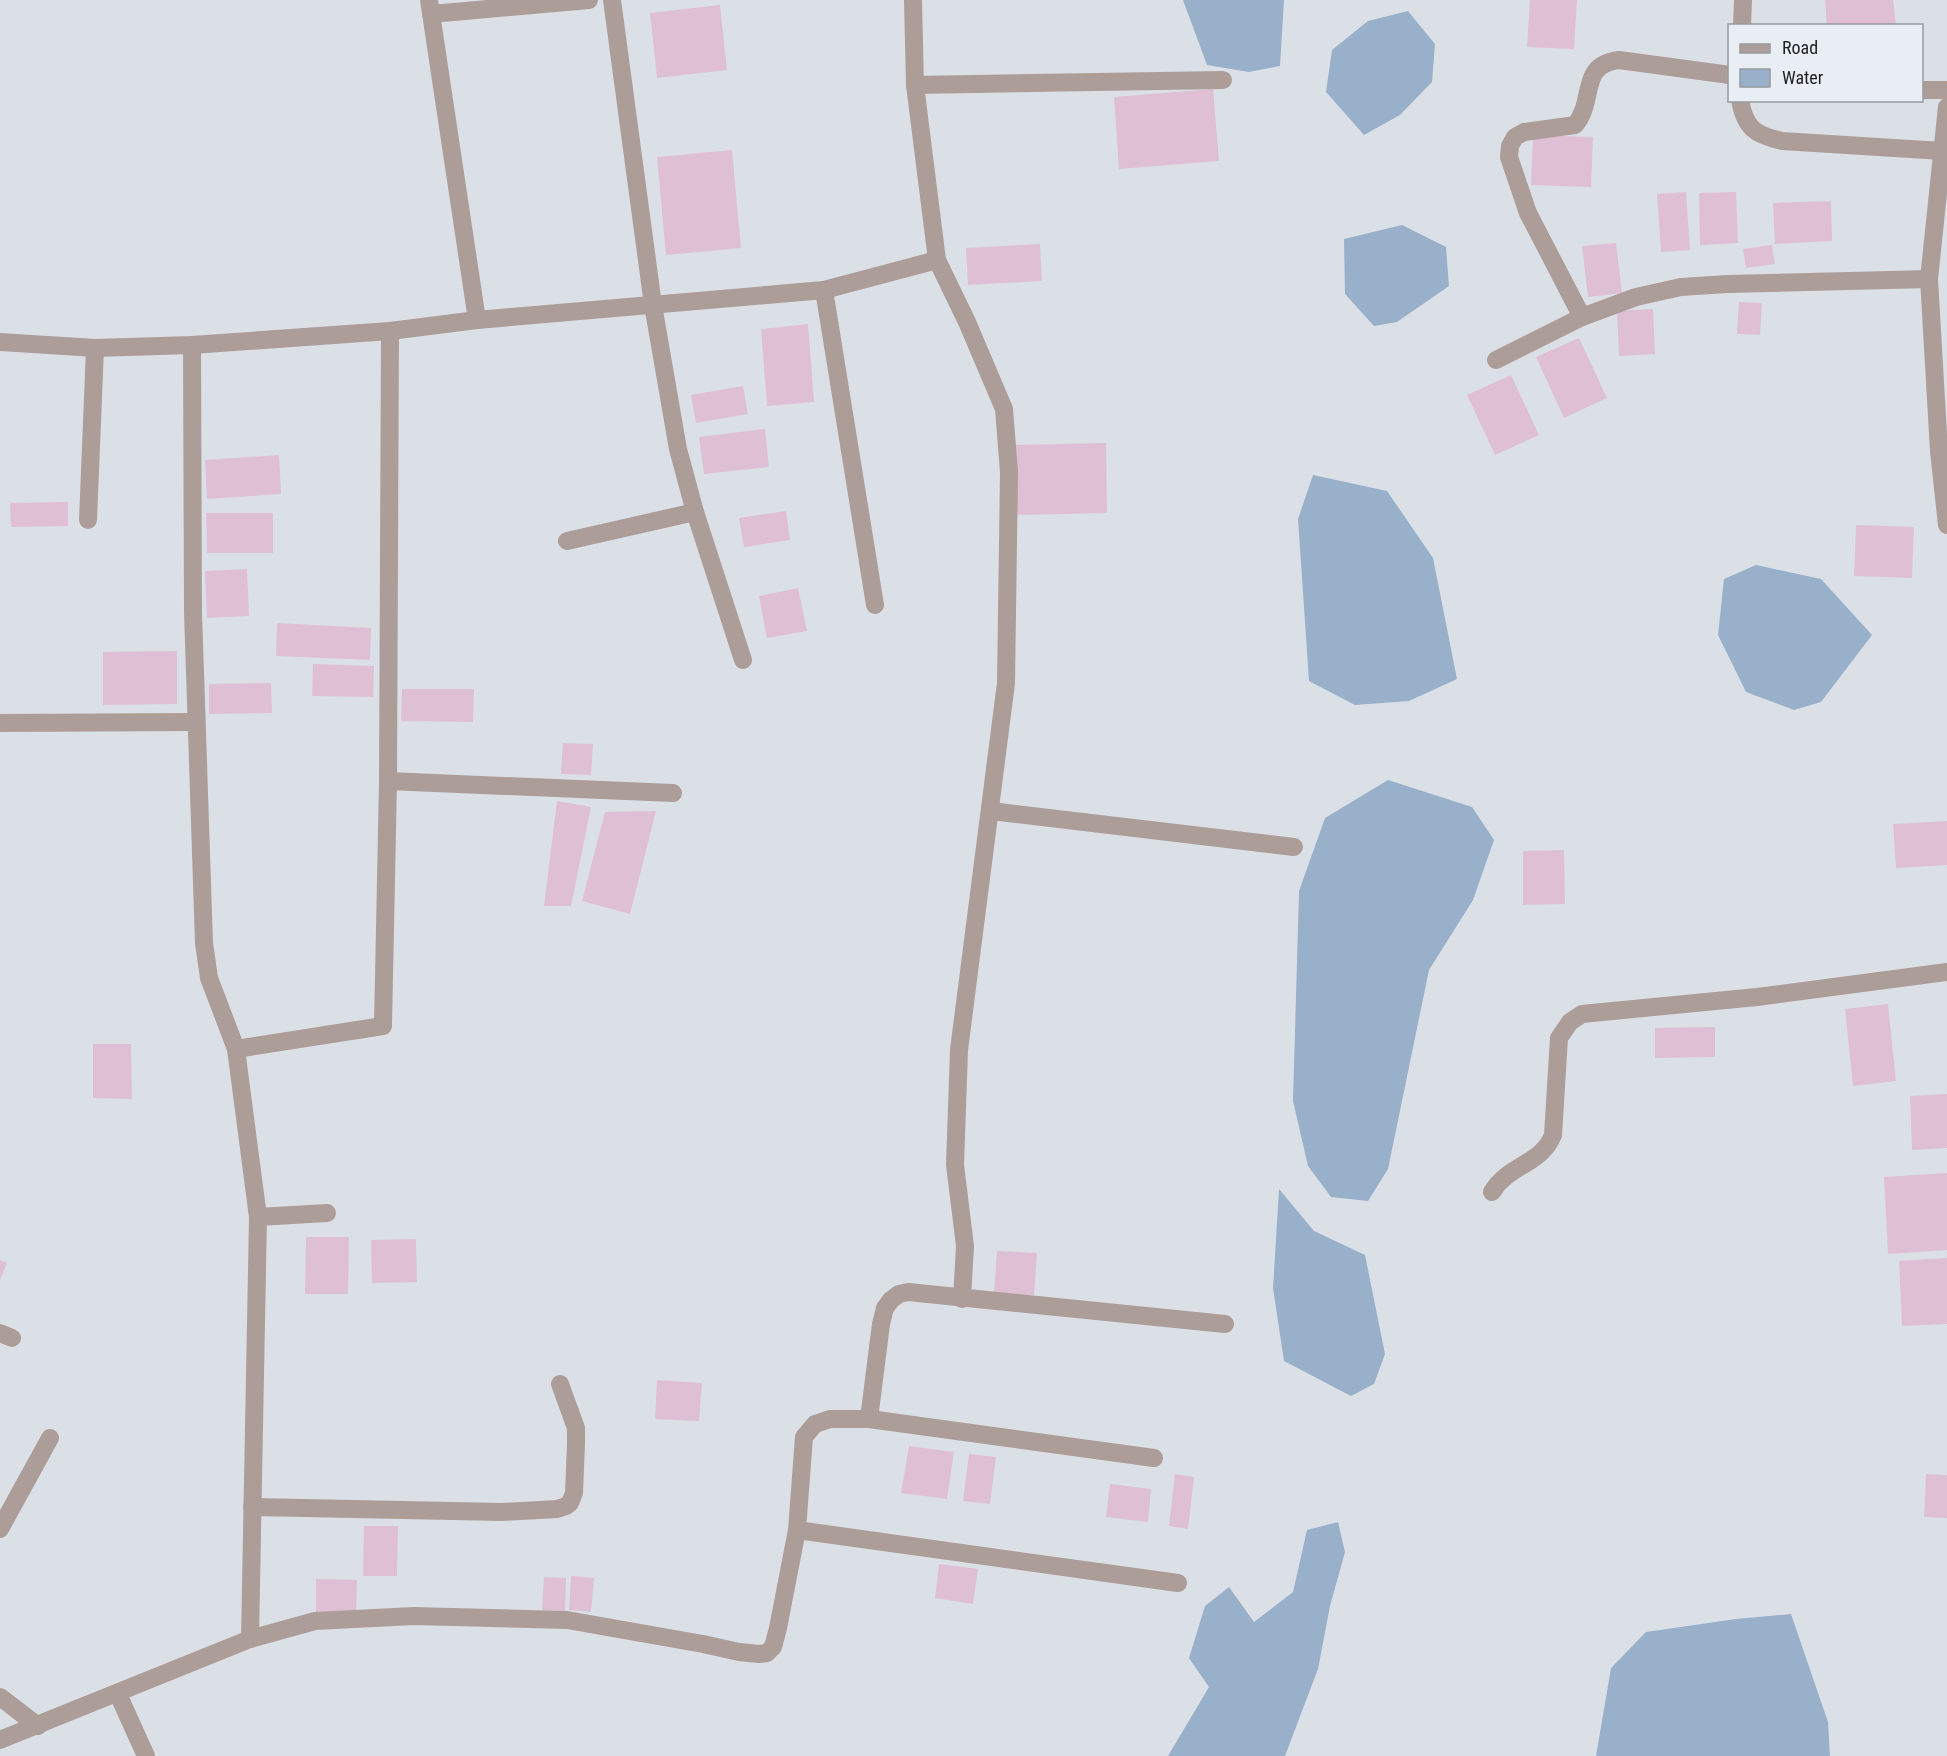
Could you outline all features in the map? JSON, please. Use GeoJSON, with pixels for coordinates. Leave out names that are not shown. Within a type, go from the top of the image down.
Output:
{"type":"FeatureCollection","features":[{"type":"Feature","properties":{"kind":"street"},"geometry":{"type":"LineString","coordinates":[[477,320],[430,7],[589,0]]}},
{"type":"Feature","properties":{"kind":"street"},"geometry":{"type":"LineString","coordinates":[[612,0],[653,305],[678,448],[695,512],[743,660]]}},
{"type":"Feature","properties":{"kind":"street"},"geometry":{"type":"LineString","coordinates":[[913,0],[915,85],[937,260],[968,322],[1004,409],[1009,472],[1006,683],[959,1050],[955,1165],[965,1246],[962,1299]]}},
{"type":"Feature","properties":{"kind":"street"},"geometry":{"type":"LineString","coordinates":[[1742,24],[1743,0]]}},
{"type":"Feature","properties":{"kind":"street"},"geometry":{"type":"LineString","coordinates":[[1582,317],[1528,213],[1509,156],[1510,146],[1515,137],[1524,132],[1575,125],[1583,116],[1593,74],[1597,67],[1608,62],[1619,60],[1728,75]]}},
{"type":"Feature","properties":{"kind":"street"},"geometry":{"type":"LineString","coordinates":[[915,85],[1223,80]]}},
{"type":"Feature","properties":{"kind":"street"},"geometry":{"type":"LineString","coordinates":[[1923,90],[1947,90]]}},
{"type":"Feature","properties":{"kind":"street"},"geometry":{"type":"LineString","coordinates":[[1740,102],[1743,118],[1752,130],[1764,137],[1782,141],[1942,151]]}},
{"type":"Feature","properties":{"kind":"street"},"geometry":{"type":"LineString","coordinates":[[1947,107],[1929,279],[1939,452],[1947,525]]}},
{"type":"Feature","properties":{"kind":"street"},"geometry":{"type":"LineString","coordinates":[[0,342],[95,348],[192,345],[390,331],[477,320],[824,290],[937,260]]}},
{"type":"Feature","properties":{"kind":"street"},"geometry":{"type":"LineString","coordinates":[[1496,360],[1582,317],[1636,297],[1681,287],[1929,279]]}},
{"type":"Feature","properties":{"kind":"street"},"geometry":{"type":"LineString","coordinates":[[824,290],[874,605]]}},
{"type":"Feature","properties":{"kind":"street"},"geometry":{"type":"LineString","coordinates":[[236,1049],[382,1026],[388,781],[390,331]]}},
{"type":"Feature","properties":{"kind":"street"},"geometry":{"type":"LineString","coordinates":[[192,345],[193,612],[204,943],[208,978],[236,1049],[258,1217],[250,1639]]}},
{"type":"Feature","properties":{"kind":"street"},"geometry":{"type":"LineString","coordinates":[[88,520],[95,348]]}},
{"type":"Feature","properties":{"kind":"street"},"geometry":{"type":"LineString","coordinates":[[567,541],[695,512]]}},
{"type":"Feature","properties":{"kind":"street"},"geometry":{"type":"LineString","coordinates":[[0,723],[196,722]]}},
{"type":"Feature","properties":{"kind":"street"},"geometry":{"type":"LineString","coordinates":[[388,781],[673,793]]}},
{"type":"Feature","properties":{"kind":"street"},"geometry":{"type":"LineString","coordinates":[[991,811],[1294,847]]}},
{"type":"Feature","properties":{"kind":"street"},"geometry":{"type":"LineString","coordinates":[[1492,1192],[1499,1181],[1538,1156],[1549,1145],[1553,1135],[1556,1055],[1559,1038],[1570,1022],[1582,1014],[1757,997],[1947,972]]}},
{"type":"Feature","properties":{"kind":"street"},"geometry":{"type":"LineString","coordinates":[[258,1217],[327,1213]]}},
{"type":"Feature","properties":{"kind":"street"},"geometry":{"type":"LineString","coordinates":[[869,1419],[881,1324],[885,1308],[899,1294],[908,1292],[1225,1324]]}},
{"type":"Feature","properties":{"kind":"street"},"geometry":{"type":"LineString","coordinates":[[252,1507],[502,1512],[557,1509],[566,1506],[570,1503],[574,1492],[576,1436],[569,1406],[560,1384]]}},
{"type":"Feature","properties":{"kind":"street"},"geometry":{"type":"LineString","coordinates":[[0,1740],[250,1639],[315,1621],[414,1616],[567,1620],[703,1644],[739,1653],[767,1653],[773,1647],[778,1628],[797,1530],[804,1437],[815,1424],[830,1419],[869,1419],[1154,1458]]}},
{"type":"Feature","properties":{"kind":"street"},"geometry":{"type":"LineString","coordinates":[[0,1529],[50,1438]]}},
{"type":"Feature","properties":{"kind":"street"},"geometry":{"type":"LineString","coordinates":[[797,1530],[1179,1583]]}},
{"type":"Feature","properties":{"kind":"street"},"geometry":{"type":"LineString","coordinates":[[118,1694],[146,1756]]}},
{"type":"Feature","properties":{"kind":"street"},"geometry":{"type":"LineString","coordinates":[[0,1697],[38,1726]]}},
{"type":"Feature","properties":{"kind":"water"},"geometry":{"type":"Polygon","coordinates":[[[1183,0],[1284,0],[1280,66],[1249,72],[1207,65],[1183,0]]]}},
{"type":"Feature","properties":{"kind":"water"},"geometry":{"type":"Polygon","coordinates":[[[1408,11],[1435,44],[1432,82],[1400,115],[1364,135],[1326,92],[1332,50],[1368,21],[1408,11]]]}},
{"type":"Feature","properties":{"kind":"water"},"geometry":{"type":"Polygon","coordinates":[[[1402,225],[1446,247],[1449,286],[1397,322],[1374,326],[1345,294],[1344,239],[1402,225]]]}},
{"type":"Feature","properties":{"kind":"water"},"geometry":{"type":"Polygon","coordinates":[[[1313,475],[1387,491],[1433,558],[1457,679],[1409,701],[1355,705],[1309,681],[1298,519],[1313,475]]]}},
{"type":"Feature","properties":{"kind":"water"},"geometry":{"type":"Polygon","coordinates":[[[1756,565],[1821,579],[1872,635],[1821,702],[1794,710],[1746,692],[1718,635],[1724,579],[1756,565]]]}},
{"type":"Feature","properties":{"kind":"water"},"geometry":{"type":"Polygon","coordinates":[[[1388,780],[1472,807],[1494,840],[1473,900],[1429,970],[1388,1169],[1368,1201],[1331,1197],[1308,1166],[1293,1101],[1299,891],[1325,818],[1388,780]]]}},
{"type":"Feature","properties":{"kind":"water"},"geometry":{"type":"Polygon","coordinates":[[[1279,1189],[1314,1231],[1365,1255],[1385,1354],[1374,1384],[1351,1396],[1284,1361],[1273,1288],[1279,1189]]]}},
{"type":"Feature","properties":{"kind":"water"},"geometry":{"type":"Polygon","coordinates":[[[1338,1522],[1345,1552],[1330,1606],[1318,1669],[1285,1756],[1168,1756],[1209,1687],[1189,1658],[1205,1606],[1229,1587],[1254,1622],[1293,1592],[1307,1530],[1338,1522]]]}},
{"type":"Feature","properties":{"kind":"water"},"geometry":{"type":"Polygon","coordinates":[[[1791,1614],[1828,1722],[1830,1756],[1596,1756],[1611,1668],[1646,1632],[1736,1619],[1791,1614]]]}},
{"type":"Feature","properties":{"kind":"building"},"geometry":{"type":"Polygon","coordinates":[[[1530,0],[1577,0],[1574,49],[1527,47],[1530,0]]]}},
{"type":"Feature","properties":{"kind":"building"},"geometry":{"type":"Polygon","coordinates":[[[1825,0],[1893,0],[1896,24],[1827,24],[1825,0]]]}},
{"type":"Feature","properties":{"kind":"building"},"geometry":{"type":"Polygon","coordinates":[[[720,5],[727,70],[657,78],[650,13],[720,5]]]}},
{"type":"Feature","properties":{"kind":"building"},"geometry":{"type":"Polygon","coordinates":[[[1213,89],[1219,161],[1119,169],[1114,97],[1213,89]]]}},
{"type":"Feature","properties":{"kind":"building"},"geometry":{"type":"Polygon","coordinates":[[[1533,135],[1593,137],[1591,187],[1531,185],[1533,135]]]}},
{"type":"Feature","properties":{"kind":"building"},"geometry":{"type":"Polygon","coordinates":[[[732,150],[741,248],[666,255],[657,157],[732,150]]]}},
{"type":"Feature","properties":{"kind":"building"},"geometry":{"type":"Polygon","coordinates":[[[1686,192],[1690,250],[1661,252],[1657,194],[1686,192]]]}},
{"type":"Feature","properties":{"kind":"building"},"geometry":{"type":"Polygon","coordinates":[[[1736,192],[1738,243],[1700,245],[1699,193],[1736,192]]]}},
{"type":"Feature","properties":{"kind":"building"},"geometry":{"type":"Polygon","coordinates":[[[1831,201],[1832,241],[1775,244],[1773,203],[1831,201]]]}},
{"type":"Feature","properties":{"kind":"building"},"geometry":{"type":"Polygon","coordinates":[[[1616,243],[1622,293],[1588,297],[1582,246],[1616,243]]]}},
{"type":"Feature","properties":{"kind":"building"},"geometry":{"type":"Polygon","coordinates":[[[1040,244],[1042,281],[968,285],[966,248],[1040,244]]]}},
{"type":"Feature","properties":{"kind":"building"},"geometry":{"type":"Polygon","coordinates":[[[1772,245],[1775,264],[1746,268],[1743,249],[1772,245]]]}},
{"type":"Feature","properties":{"kind":"building"},"geometry":{"type":"Polygon","coordinates":[[[1739,302],[1762,303],[1760,335],[1737,334],[1739,302]]]}},
{"type":"Feature","properties":{"kind":"building"},"geometry":{"type":"Polygon","coordinates":[[[1653,309],[1655,354],[1619,356],[1617,311],[1653,309]]]}},
{"type":"Feature","properties":{"kind":"building"},"geometry":{"type":"Polygon","coordinates":[[[808,324],[814,402],[767,406],[761,329],[808,324]]]}},
{"type":"Feature","properties":{"kind":"building"},"geometry":{"type":"Polygon","coordinates":[[[1579,338],[1607,398],[1564,418],[1536,357],[1579,338]]]}},
{"type":"Feature","properties":{"kind":"building"},"geometry":{"type":"Polygon","coordinates":[[[1511,375],[1539,435],[1495,455],[1467,395],[1511,375]]]}},
{"type":"Feature","properties":{"kind":"building"},"geometry":{"type":"Polygon","coordinates":[[[743,386],[748,414],[696,423],[691,395],[743,386]]]}},
{"type":"Feature","properties":{"kind":"building"},"geometry":{"type":"Polygon","coordinates":[[[765,429],[769,467],[704,474],[699,437],[765,429]]]}},
{"type":"Feature","properties":{"kind":"building"},"geometry":{"type":"Polygon","coordinates":[[[1106,443],[1107,513],[1016,515],[1015,445],[1106,443]]]}},
{"type":"Feature","properties":{"kind":"building"},"geometry":{"type":"Polygon","coordinates":[[[279,455],[281,494],[207,499],[205,460],[279,455]]]}},
{"type":"Feature","properties":{"kind":"building"},"geometry":{"type":"Polygon","coordinates":[[[68,502],[68,526],[11,527],[10,503],[68,502]]]}},
{"type":"Feature","properties":{"kind":"building"},"geometry":{"type":"Polygon","coordinates":[[[786,511],[790,540],[744,547],[739,518],[786,511]]]}},
{"type":"Feature","properties":{"kind":"building"},"geometry":{"type":"Polygon","coordinates":[[[206,513],[273,513],[273,553],[207,553],[206,513]]]}},
{"type":"Feature","properties":{"kind":"building"},"geometry":{"type":"Polygon","coordinates":[[[1856,525],[1914,527],[1912,578],[1854,576],[1856,525]]]}},
{"type":"Feature","properties":{"kind":"building"},"geometry":{"type":"Polygon","coordinates":[[[247,569],[249,616],[207,618],[205,571],[247,569]]]}},
{"type":"Feature","properties":{"kind":"building"},"geometry":{"type":"Polygon","coordinates":[[[798,588],[807,631],[767,638],[759,596],[798,588]]]}},
{"type":"Feature","properties":{"kind":"building"},"geometry":{"type":"Polygon","coordinates":[[[277,623],[371,628],[370,660],[276,656],[277,623]]]}},
{"type":"Feature","properties":{"kind":"building"},"geometry":{"type":"Polygon","coordinates":[[[177,651],[177,704],[103,705],[103,652],[177,651]]]}},
{"type":"Feature","properties":{"kind":"building"},"geometry":{"type":"Polygon","coordinates":[[[313,664],[374,666],[373,697],[312,696],[313,664]]]}},
{"type":"Feature","properties":{"kind":"building"},"geometry":{"type":"Polygon","coordinates":[[[271,683],[272,713],[209,714],[209,684],[271,683]]]}},
{"type":"Feature","properties":{"kind":"building"},"geometry":{"type":"Polygon","coordinates":[[[402,689],[474,689],[473,722],[401,721],[402,689]]]}},
{"type":"Feature","properties":{"kind":"building"},"geometry":{"type":"Polygon","coordinates":[[[563,743],[593,744],[591,775],[561,774],[563,743]]]}},
{"type":"Feature","properties":{"kind":"building"},"geometry":{"type":"Polygon","coordinates":[[[557,801],[591,807],[571,906],[544,906],[557,801]]]}},
{"type":"Feature","properties":{"kind":"building"},"geometry":{"type":"Polygon","coordinates":[[[656,811],[630,914],[582,901],[605,812],[656,811]]]}},
{"type":"Feature","properties":{"kind":"building"},"geometry":{"type":"Polygon","coordinates":[[[1947,821],[1947,865],[1896,868],[1893,824],[1947,821]]]}},
{"type":"Feature","properties":{"kind":"building"},"geometry":{"type":"Polygon","coordinates":[[[1564,850],[1565,904],[1523,905],[1523,851],[1564,850]]]}},
{"type":"Feature","properties":{"kind":"building"},"geometry":{"type":"Polygon","coordinates":[[[1888,1004],[1896,1081],[1853,1086],[1845,1009],[1888,1004]]]}},
{"type":"Feature","properties":{"kind":"building"},"geometry":{"type":"Polygon","coordinates":[[[1715,1027],[1715,1057],[1655,1058],[1655,1028],[1715,1027]]]}},
{"type":"Feature","properties":{"kind":"building"},"geometry":{"type":"Polygon","coordinates":[[[93,1044],[131,1044],[132,1099],[93,1098],[93,1044]]]}},
{"type":"Feature","properties":{"kind":"building"},"geometry":{"type":"Polygon","coordinates":[[[1947,1094],[1947,1148],[1912,1150],[1910,1096],[1947,1094]]]}},
{"type":"Feature","properties":{"kind":"building"},"geometry":{"type":"Polygon","coordinates":[[[1947,1173],[1947,1250],[1888,1254],[1884,1177],[1947,1173]]]}},
{"type":"Feature","properties":{"kind":"building"},"geometry":{"type":"Polygon","coordinates":[[[306,1237],[349,1237],[348,1294],[305,1294],[306,1237]]]}},
{"type":"Feature","properties":{"kind":"building"},"geometry":{"type":"Polygon","coordinates":[[[416,1239],[417,1282],[372,1283],[371,1240],[416,1239]]]}},
{"type":"Feature","properties":{"kind":"building"},"geometry":{"type":"Polygon","coordinates":[[[997,1251],[1037,1253],[1034,1295],[994,1294],[997,1251]]]}},
{"type":"Feature","properties":{"kind":"building"},"geometry":{"type":"Polygon","coordinates":[[[1947,1258],[1947,1324],[1902,1326],[1899,1261],[1947,1258]]]}},
{"type":"Feature","properties":{"kind":"building"},"geometry":{"type":"Polygon","coordinates":[[[0,1260],[7,1263],[0,1280],[0,1260]]]}},
{"type":"Feature","properties":{"kind":"building"},"geometry":{"type":"Polygon","coordinates":[[[657,1380],[702,1383],[699,1421],[655,1419],[657,1380]]]}},
{"type":"Feature","properties":{"kind":"building"},"geometry":{"type":"Polygon","coordinates":[[[909,1446],[954,1452],[947,1499],[901,1493],[909,1446]]]}},
{"type":"Feature","properties":{"kind":"building"},"geometry":{"type":"Polygon","coordinates":[[[969,1454],[996,1457],[990,1504],[963,1501],[969,1454]]]}},
{"type":"Feature","properties":{"kind":"building"},"geometry":{"type":"Polygon","coordinates":[[[1175,1474],[1194,1477],[1188,1529],[1169,1526],[1175,1474]]]}},
{"type":"Feature","properties":{"kind":"building"},"geometry":{"type":"Polygon","coordinates":[[[1926,1474],[1947,1475],[1947,1518],[1924,1517],[1926,1474]]]}},
{"type":"Feature","properties":{"kind":"building"},"geometry":{"type":"Polygon","coordinates":[[[1110,1484],[1151,1489],[1148,1522],[1106,1517],[1110,1484]]]}},
{"type":"Feature","properties":{"kind":"building"},"geometry":{"type":"Polygon","coordinates":[[[364,1526],[398,1526],[397,1576],[363,1576],[364,1526]]]}},
{"type":"Feature","properties":{"kind":"building"},"geometry":{"type":"Polygon","coordinates":[[[939,1564],[978,1569],[973,1604],[935,1598],[939,1564]]]}},
{"type":"Feature","properties":{"kind":"building"},"geometry":{"type":"Polygon","coordinates":[[[571,1576],[594,1578],[591,1612],[569,1610],[571,1576]]]}},
{"type":"Feature","properties":{"kind":"building"},"geometry":{"type":"Polygon","coordinates":[[[544,1577],[566,1578],[565,1611],[542,1610],[544,1577]]]}},
{"type":"Feature","properties":{"kind":"building"},"geometry":{"type":"Polygon","coordinates":[[[316,1579],[357,1580],[356,1615],[316,1615],[316,1579]]]}}]}
